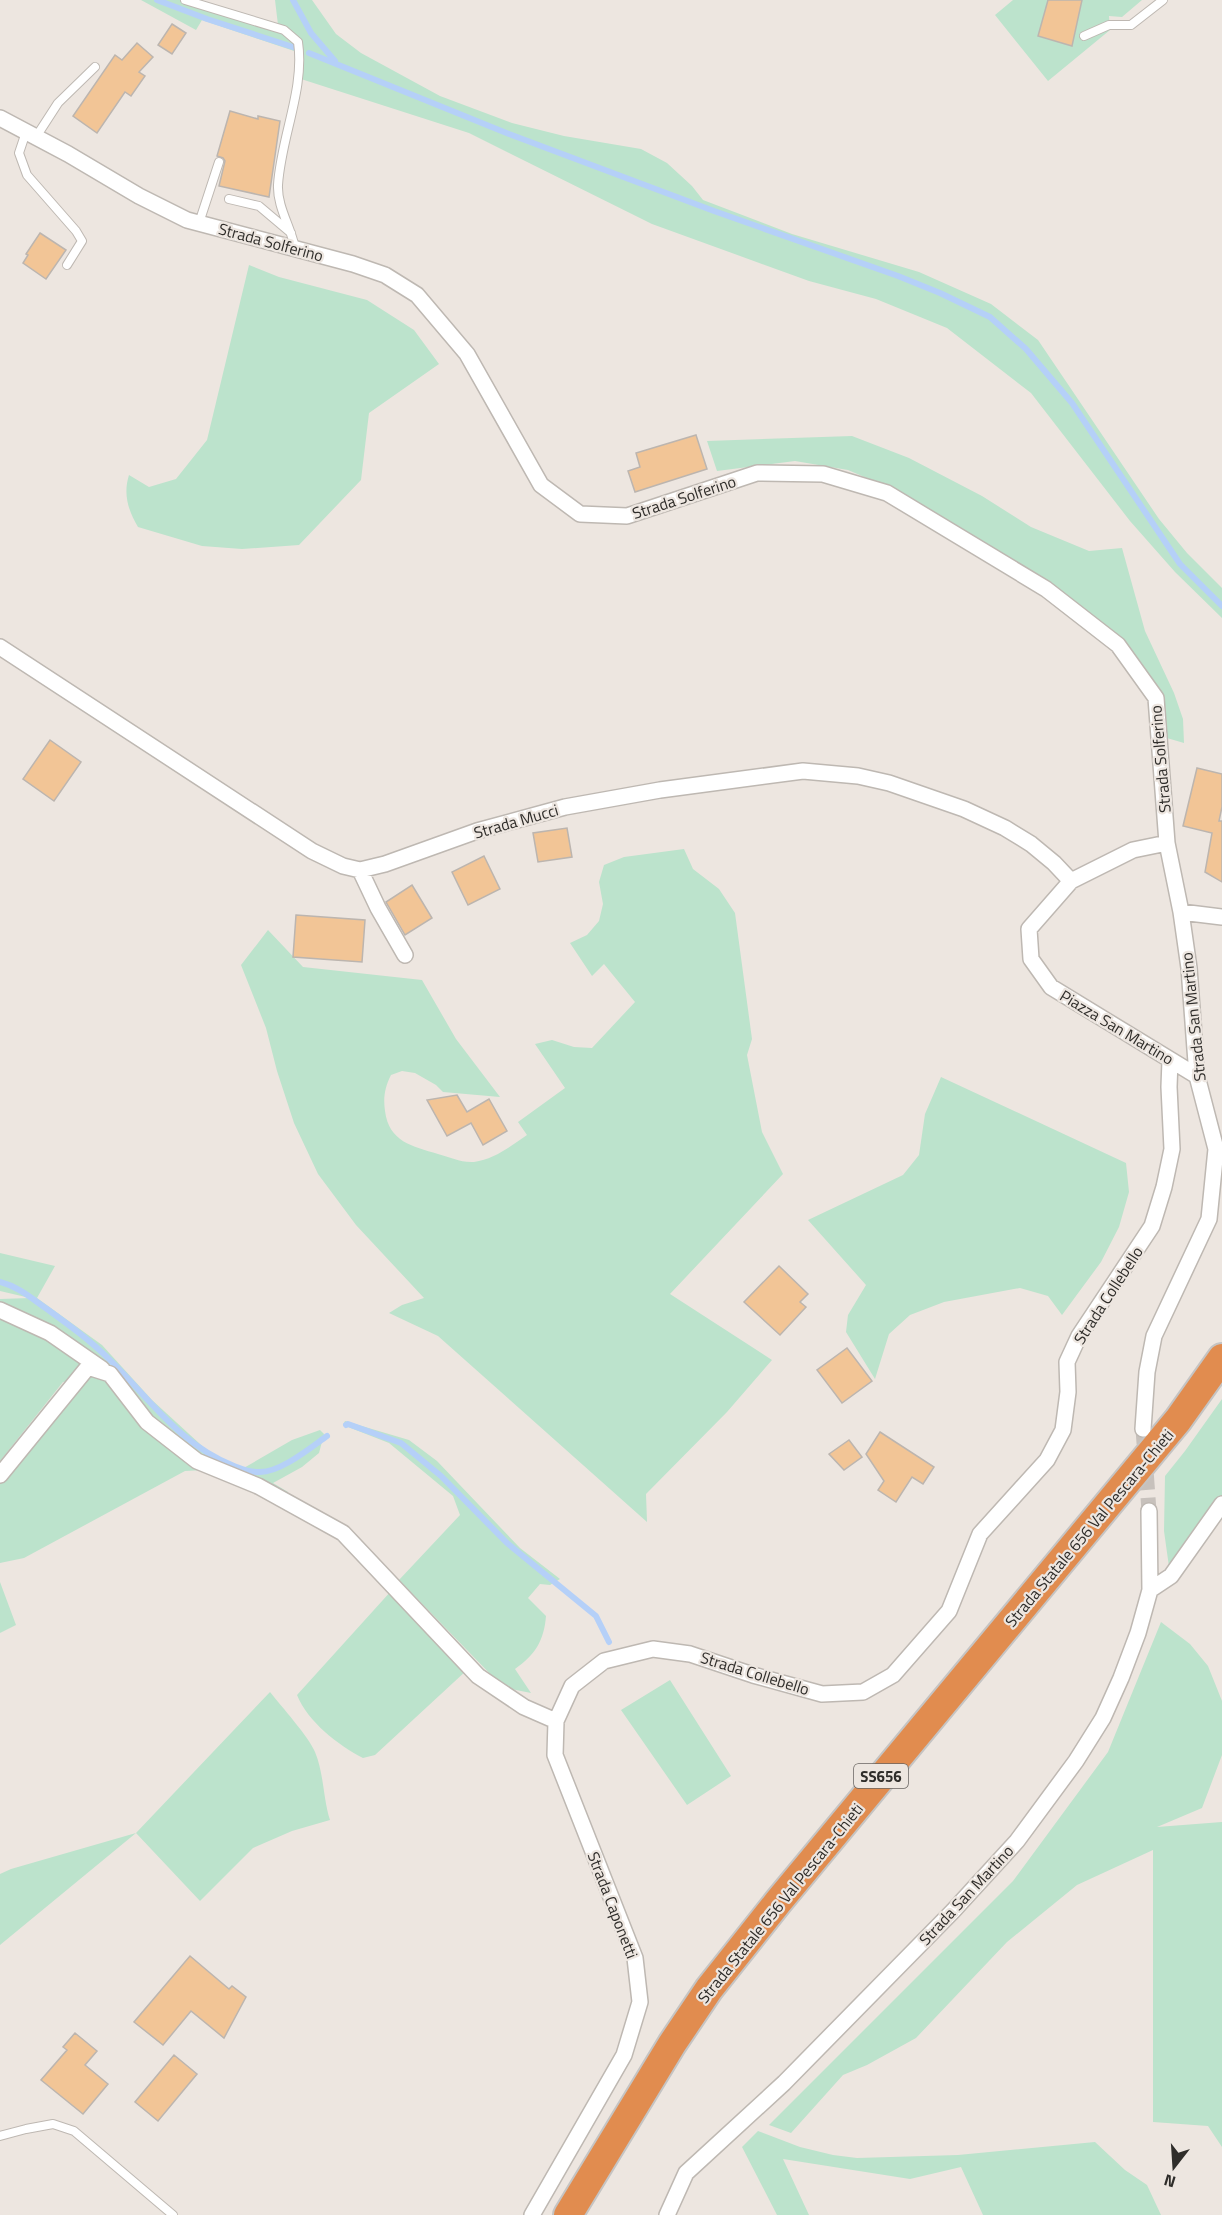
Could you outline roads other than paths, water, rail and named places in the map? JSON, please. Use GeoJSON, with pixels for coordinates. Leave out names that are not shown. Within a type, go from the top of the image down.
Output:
{"type":"FeatureCollection","features":[{"type":"Feature","properties":{"kind":"highway","name":"Strada Statale 656 Val Pescara-Chieti"},"geometry":{"type":"LineString","coordinates":[[568,2215],[666,2053],[709,1989],[785,1893],[1178,1420],[1222,1358]]}},
{"type":"Feature","properties":{"kind":"street","name":"Strada Solferino"},"geometry":{"type":"LineString","coordinates":[[0,118],[138,196],[187,220],[293,241],[385,275],[417,294],[467,354],[541,484],[580,514],[627,516],[757,473],[823,474],[887,493],[1046,589],[1118,645],[1156,698],[1167,843]]}},
{"type":"Feature","properties":{"kind":"street"},"geometry":{"type":"LineString","coordinates":[[0,647],[312,851],[343,866],[360,870],[378,908],[405,955]]}},
{"type":"Feature","properties":{"kind":"street","name":"Strada Mucci"},"geometry":{"type":"LineString","coordinates":[[360,870],[385,864],[477,831],[565,807],[660,790],[803,771],[858,776],[889,783],[964,809],[1005,828],[1031,844],[1071,881]]}},
{"type":"Feature","properties":{"kind":"street","name":"Piazza San Martino"},"geometry":{"type":"LineString","coordinates":[[1167,843],[1133,850],[1071,881],[1029,929],[1030,958],[1050,987],[1197,1076]]}},
{"type":"Feature","properties":{"kind":"street","name":"Strada San Martino"},"geometry":{"type":"LineString","coordinates":[[1143,1429],[1147,1372],[1155,1336],[1209,1218],[1216,1149],[1197,1076],[1189,968],[1181,912],[1167,843]]}},
{"type":"Feature","properties":{"kind":"street"},"geometry":{"type":"LineString","coordinates":[[1181,912],[1222,917]]}},
{"type":"Feature","properties":{"kind":"street","name":"Strada Collebello"},"geometry":{"type":"LineString","coordinates":[[555,1755],[556,1721],[572,1686],[603,1661],[653,1649],[690,1654],[753,1675],[822,1694],[862,1692],[893,1675],[949,1611],[980,1534],[1047,1460],[1063,1430],[1068,1392],[1067,1362],[1079,1336],[1152,1226],[1164,1187],[1172,1149],[1170,1060]]}},
{"type":"Feature","properties":{"kind":"street"},"geometry":{"type":"LineString","coordinates":[[0,1310],[50,1333],[110,1374],[147,1422],[197,1461],[258,1486],[343,1533],[478,1676],[524,1707],[556,1721]]}},
{"type":"Feature","properties":{"kind":"street"},"geometry":{"type":"LineString","coordinates":[[0,1475],[88,1367],[110,1374]]}},
{"type":"Feature","properties":{"kind":"street"},"geometry":{"type":"LineString","coordinates":[[1150,1590],[1171,1576],[1222,1504]]}},
{"type":"Feature","properties":{"kind":"street","name":"Strada San Martino"},"geometry":{"type":"LineString","coordinates":[[667,2215],[686,2173],[784,2083],[953,1911],[1017,1841],[1047,1802],[1102,1718],[1121,1678],[1138,1633],[1150,1590],[1149,1510]]}},
{"type":"Feature","properties":{"kind":"street","name":"Strada Caponetti"},"geometry":{"type":"LineString","coordinates":[[532,2215],[624,2055],[640,2002],[635,1958],[555,1755]]}},
{"type":"Feature","properties":{"kind":"lane"},"geometry":{"type":"LineString","coordinates":[[185,0],[284,30],[298,42],[300,57],[283,147],[278,188],[282,209],[293,241]]}},
{"type":"Feature","properties":{"kind":"lane"},"geometry":{"type":"LineString","coordinates":[[1084,36],[1109,25],[1131,25],[1163,0]]}},
{"type":"Feature","properties":{"kind":"lane"},"geometry":{"type":"LineString","coordinates":[[67,265],[82,241],[27,175],[19,153],[31,134],[58,103],[95,67]]}},
{"type":"Feature","properties":{"kind":"lane"},"geometry":{"type":"LineString","coordinates":[[199,223],[219,162]]}},
{"type":"Feature","properties":{"kind":"lane"},"geometry":{"type":"LineString","coordinates":[[229,199],[259,206],[293,241]]}},
{"type":"Feature","properties":{"kind":"lane"},"geometry":{"type":"LineString","coordinates":[[0,2136],[26,2128],[53,2124],[74,2131],[173,2215]]}},
{"type":"Feature","properties":{"kind":"waterway"},"geometry":{"type":"LineString","coordinates":[[157,0],[296,48]]}},
{"type":"Feature","properties":{"kind":"waterway"},"geometry":{"type":"LineString","coordinates":[[293,0],[311,33],[335,61]]}},
{"type":"Feature","properties":{"kind":"waterway"},"geometry":{"type":"LineString","coordinates":[[309,53],[509,134],[714,211],[898,276],[990,317],[1026,349],[1072,403],[1180,564],[1222,606]]}},
{"type":"Feature","properties":{"kind":"waterway"},"geometry":{"type":"LineString","coordinates":[[0,1282],[25,1293],[80,1333],[110,1360],[181,1433],[197,1446],[234,1466],[253,1472],[268,1471],[295,1458],[327,1436]]}},
{"type":"Feature","properties":{"kind":"waterway"},"geometry":{"type":"LineString","coordinates":[[346,1425],[401,1443],[441,1476],[507,1543],[596,1616],[609,1642]]}},
{"type":"Feature","properties":{"kind":"tunnel"},"geometry":{"type":"LineString","coordinates":[[1143,1429],[1149,1511]]}}]}
